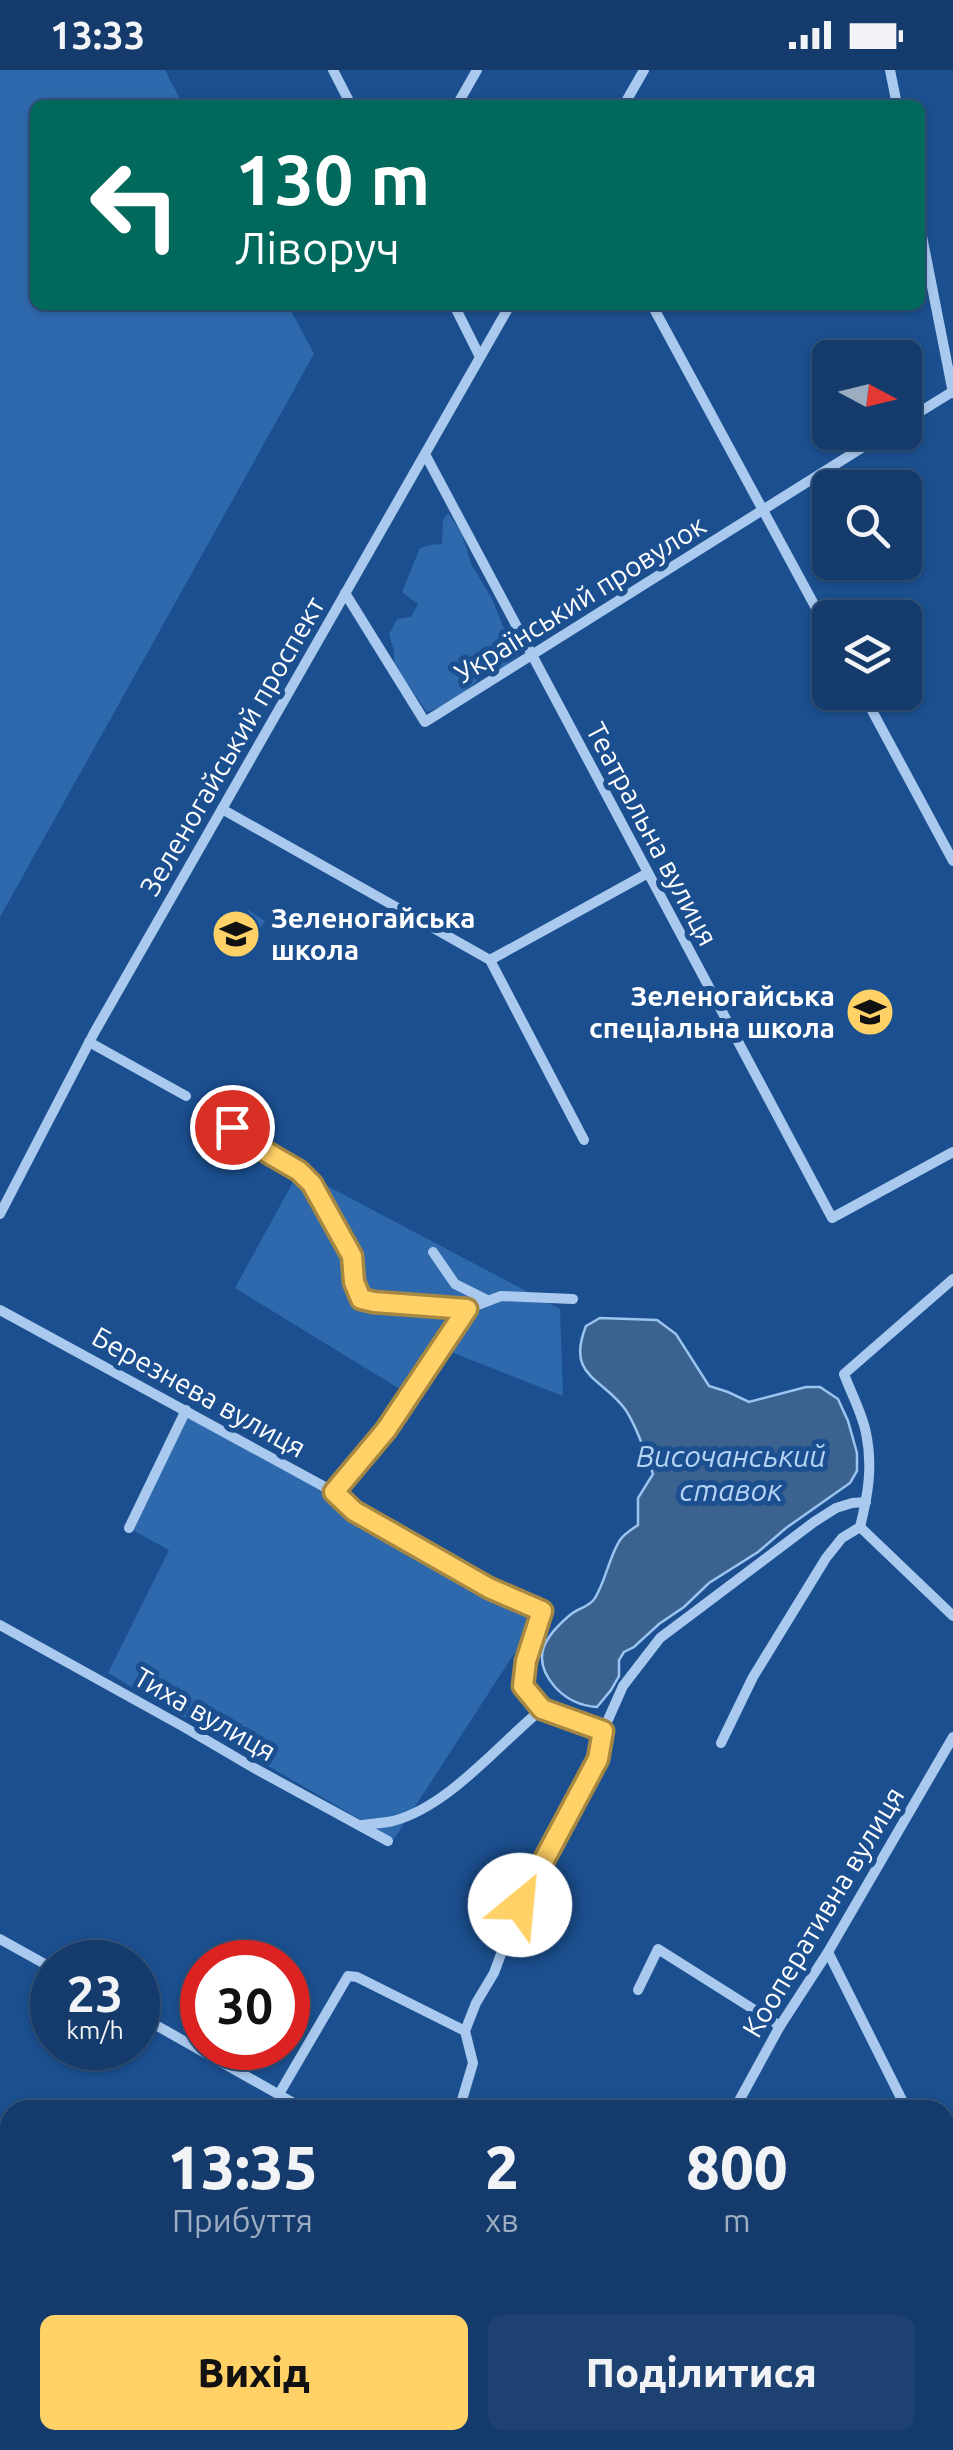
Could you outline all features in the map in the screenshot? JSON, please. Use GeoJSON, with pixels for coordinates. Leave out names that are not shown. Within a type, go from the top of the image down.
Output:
{"type":"FeatureCollection","features":[{"type":"Feature","properties":{"kind":"street"},"geometry":{"type":"LineString","coordinates":[[334,70],[349,100]]}},
{"type":"Feature","properties":{"kind":"street"},"geometry":{"type":"LineString","coordinates":[[460,100],[477,70]]}},
{"type":"Feature","properties":{"kind":"street"},"geometry":{"type":"LineString","coordinates":[[627,100],[644,70]]}},
{"type":"Feature","properties":{"kind":"street"},"geometry":{"type":"LineString","coordinates":[[890,70],[895,100]]}},
{"type":"Feature","properties":{"kind":"street"},"geometry":{"type":"LineString","coordinates":[[922,411],[952,392],[925,252]]}},
{"type":"Feature","properties":{"kind":"street"},"geometry":{"type":"LineString","coordinates":[[456,310],[480,357]]}},
{"type":"Feature","properties":{"kind":"street","name":"Зеленогайський проспект"},"geometry":{"type":"LineString","coordinates":[[0,1214],[89,1042],[507,310]]}},
{"type":"Feature","properties":{"kind":"street"},"geometry":{"type":"LineString","coordinates":[[655,310],[812,600]]}},
{"type":"Feature","properties":{"kind":"street","name":"Український провулок"},"geometry":{"type":"LineString","coordinates":[[345,593],[425,722],[859,450]]}},
{"type":"Feature","properties":{"kind":"street","name":"Театральна вулиця"},"geometry":{"type":"LineString","coordinates":[[424,454],[832,1218],[953,1152]]}},
{"type":"Feature","properties":{"kind":"street"},"geometry":{"type":"LineString","coordinates":[[872,710],[953,861]]}},
{"type":"Feature","properties":{"kind":"street"},"geometry":{"type":"LineString","coordinates":[[222,809],[490,960],[584,1140]]}},
{"type":"Feature","properties":{"kind":"street"},"geometry":{"type":"LineString","coordinates":[[490,960],[648,873]]}},
{"type":"Feature","properties":{"kind":"street"},"geometry":{"type":"LineString","coordinates":[[89,1042],[186,1096]]}},
{"type":"Feature","properties":{"kind":"street"},"geometry":{"type":"LineString","coordinates":[[208,1109],[312,1184],[352,1256],[354,1282],[361,1299],[467,1309],[501,1296],[574,1299]]}},
{"type":"Feature","properties":{"kind":"street"},"geometry":{"type":"LineString","coordinates":[[433,1252],[455,1284],[487,1300]]}},
{"type":"Feature","properties":{"kind":"street"},"geometry":{"type":"LineString","coordinates":[[722,1742],[753,1676],[826,1558],[842,1538],[860,1526],[870,1465],[866,1430],[844,1374],[953,1279]]}},
{"type":"Feature","properties":{"kind":"street"},"geometry":{"type":"LineString","coordinates":[[334,1492],[386,1430],[467,1309]]}},
{"type":"Feature","properties":{"kind":"street","name":"Березнева вулиця"},"geometry":{"type":"LineString","coordinates":[[0,1310],[334,1492],[354,1511],[489,1588],[542,1611],[526,1661],[523,1686],[542,1709]]}},
{"type":"Feature","properties":{"kind":"street"},"geometry":{"type":"LineString","coordinates":[[129,1528],[186,1410]]}},
{"type":"Feature","properties":{"kind":"street"},"geometry":{"type":"LineString","coordinates":[[463,2100],[473,2063],[465,2031],[494,1973],[520,1905],[598,1759],[603,1731],[622,1686],[660,1638],[814,1522],[836,1508],[866,1502]]}},
{"type":"Feature","properties":{"kind":"street"},"geometry":{"type":"LineString","coordinates":[[860,1526],[953,1616]]}},
{"type":"Feature","properties":{"kind":"street","name":"Тиха вулиця"},"geometry":{"type":"LineString","coordinates":[[0,1625],[388,1841]]}},
{"type":"Feature","properties":{"kind":"street"},"geometry":{"type":"LineString","coordinates":[[361,1825],[394,1821],[421,1809],[476,1769],[542,1709],[603,1731]]}},
{"type":"Feature","properties":{"kind":"street","name":"Кооперативна вулиця"},"geometry":{"type":"LineString","coordinates":[[739,2100],[953,1738]]}},
{"type":"Feature","properties":{"kind":"street"},"geometry":{"type":"LineString","coordinates":[[0,1939],[30,1956]]}},
{"type":"Feature","properties":{"kind":"street"},"geometry":{"type":"LineString","coordinates":[[638,1990],[658,1948],[780,2026]]}},
{"type":"Feature","properties":{"kind":"street"},"geometry":{"type":"LineString","coordinates":[[828,1952],[902,2100]]}},
{"type":"Feature","properties":{"kind":"street"},"geometry":{"type":"LineString","coordinates":[[279,2094],[348,1976],[465,2031]]}},
{"type":"Feature","properties":{"kind":"street"},"geometry":{"type":"LineString","coordinates":[[160,2027],[289,2100]]}},
{"type":"Feature","properties":{"kind":"shaded area"},"geometry":{"type":"Polygon","coordinates":[[[0,70],[165,70],[180,100],[30,100],[30,310],[291,310],[314,354],[0,917],[0,70]]]}},
{"type":"Feature","properties":{"kind":"shaded area"},"geometry":{"type":"Polygon","coordinates":[[[448,513],[462,534],[471,564],[518,655],[503,668],[490,669],[453,699],[427,712],[394,665],[389,634],[397,619],[411,617],[418,604],[402,592],[420,548],[442,544],[443,520],[448,513]]]}},
{"type":"Feature","properties":{"kind":"shaded area"},"geometry":{"type":"Polygon","coordinates":[[[248,910],[265,921],[244,952],[227,941],[248,910]]]}},
{"type":"Feature","properties":{"kind":"shaded area"},"geometry":{"type":"Polygon","coordinates":[[[299,1171],[560,1309],[563,1396],[433,1345],[408,1394],[235,1288],[299,1171]]]}},
{"type":"Feature","properties":{"kind":"shaded area"},"geometry":{"type":"Polygon","coordinates":[[[186,1410],[334,1492],[534,1623],[394,1839],[108,1673],[169,1550],[129,1528],[186,1410]]]}},
{"type":"Feature","properties":{"kind":"water","name":"Височанський ставок"},"geometry":{"type":"Polygon","coordinates":[[[600,1318],[657,1320],[676,1334],[709,1386],[749,1402],[820,1387],[838,1399],[848,1421],[857,1453],[857,1471],[850,1483],[758,1552],[709,1583],[624,1652],[619,1660],[619,1676],[597,1707],[579,1703],[559,1691],[547,1676],[542,1657],[553,1631],[595,1598],[620,1540],[638,1525],[638,1498],[653,1474],[625,1409],[583,1366],[580,1356],[586,1326],[600,1318]]]}},
{"type":"Feature","properties":{"kind":"place","name":"Зеленогайська школа"},"geometry":{"type":"Point","coordinates":[236,934]}},
{"type":"Feature","properties":{"kind":"place","name":"Зеленогайська спеціальна школа"},"geometry":{"type":"Point","coordinates":[870,1012]}},
{"type":"Feature","properties":{"kind":"route"},"geometry":{"type":"LineString","coordinates":[[232,1127],[299,1171],[312,1184],[352,1256],[354,1282],[361,1299],[467,1309],[386,1430],[334,1492],[354,1511],[489,1588],[542,1611],[526,1661],[523,1686],[542,1709],[603,1731],[598,1759],[520,1905]]}}]}
